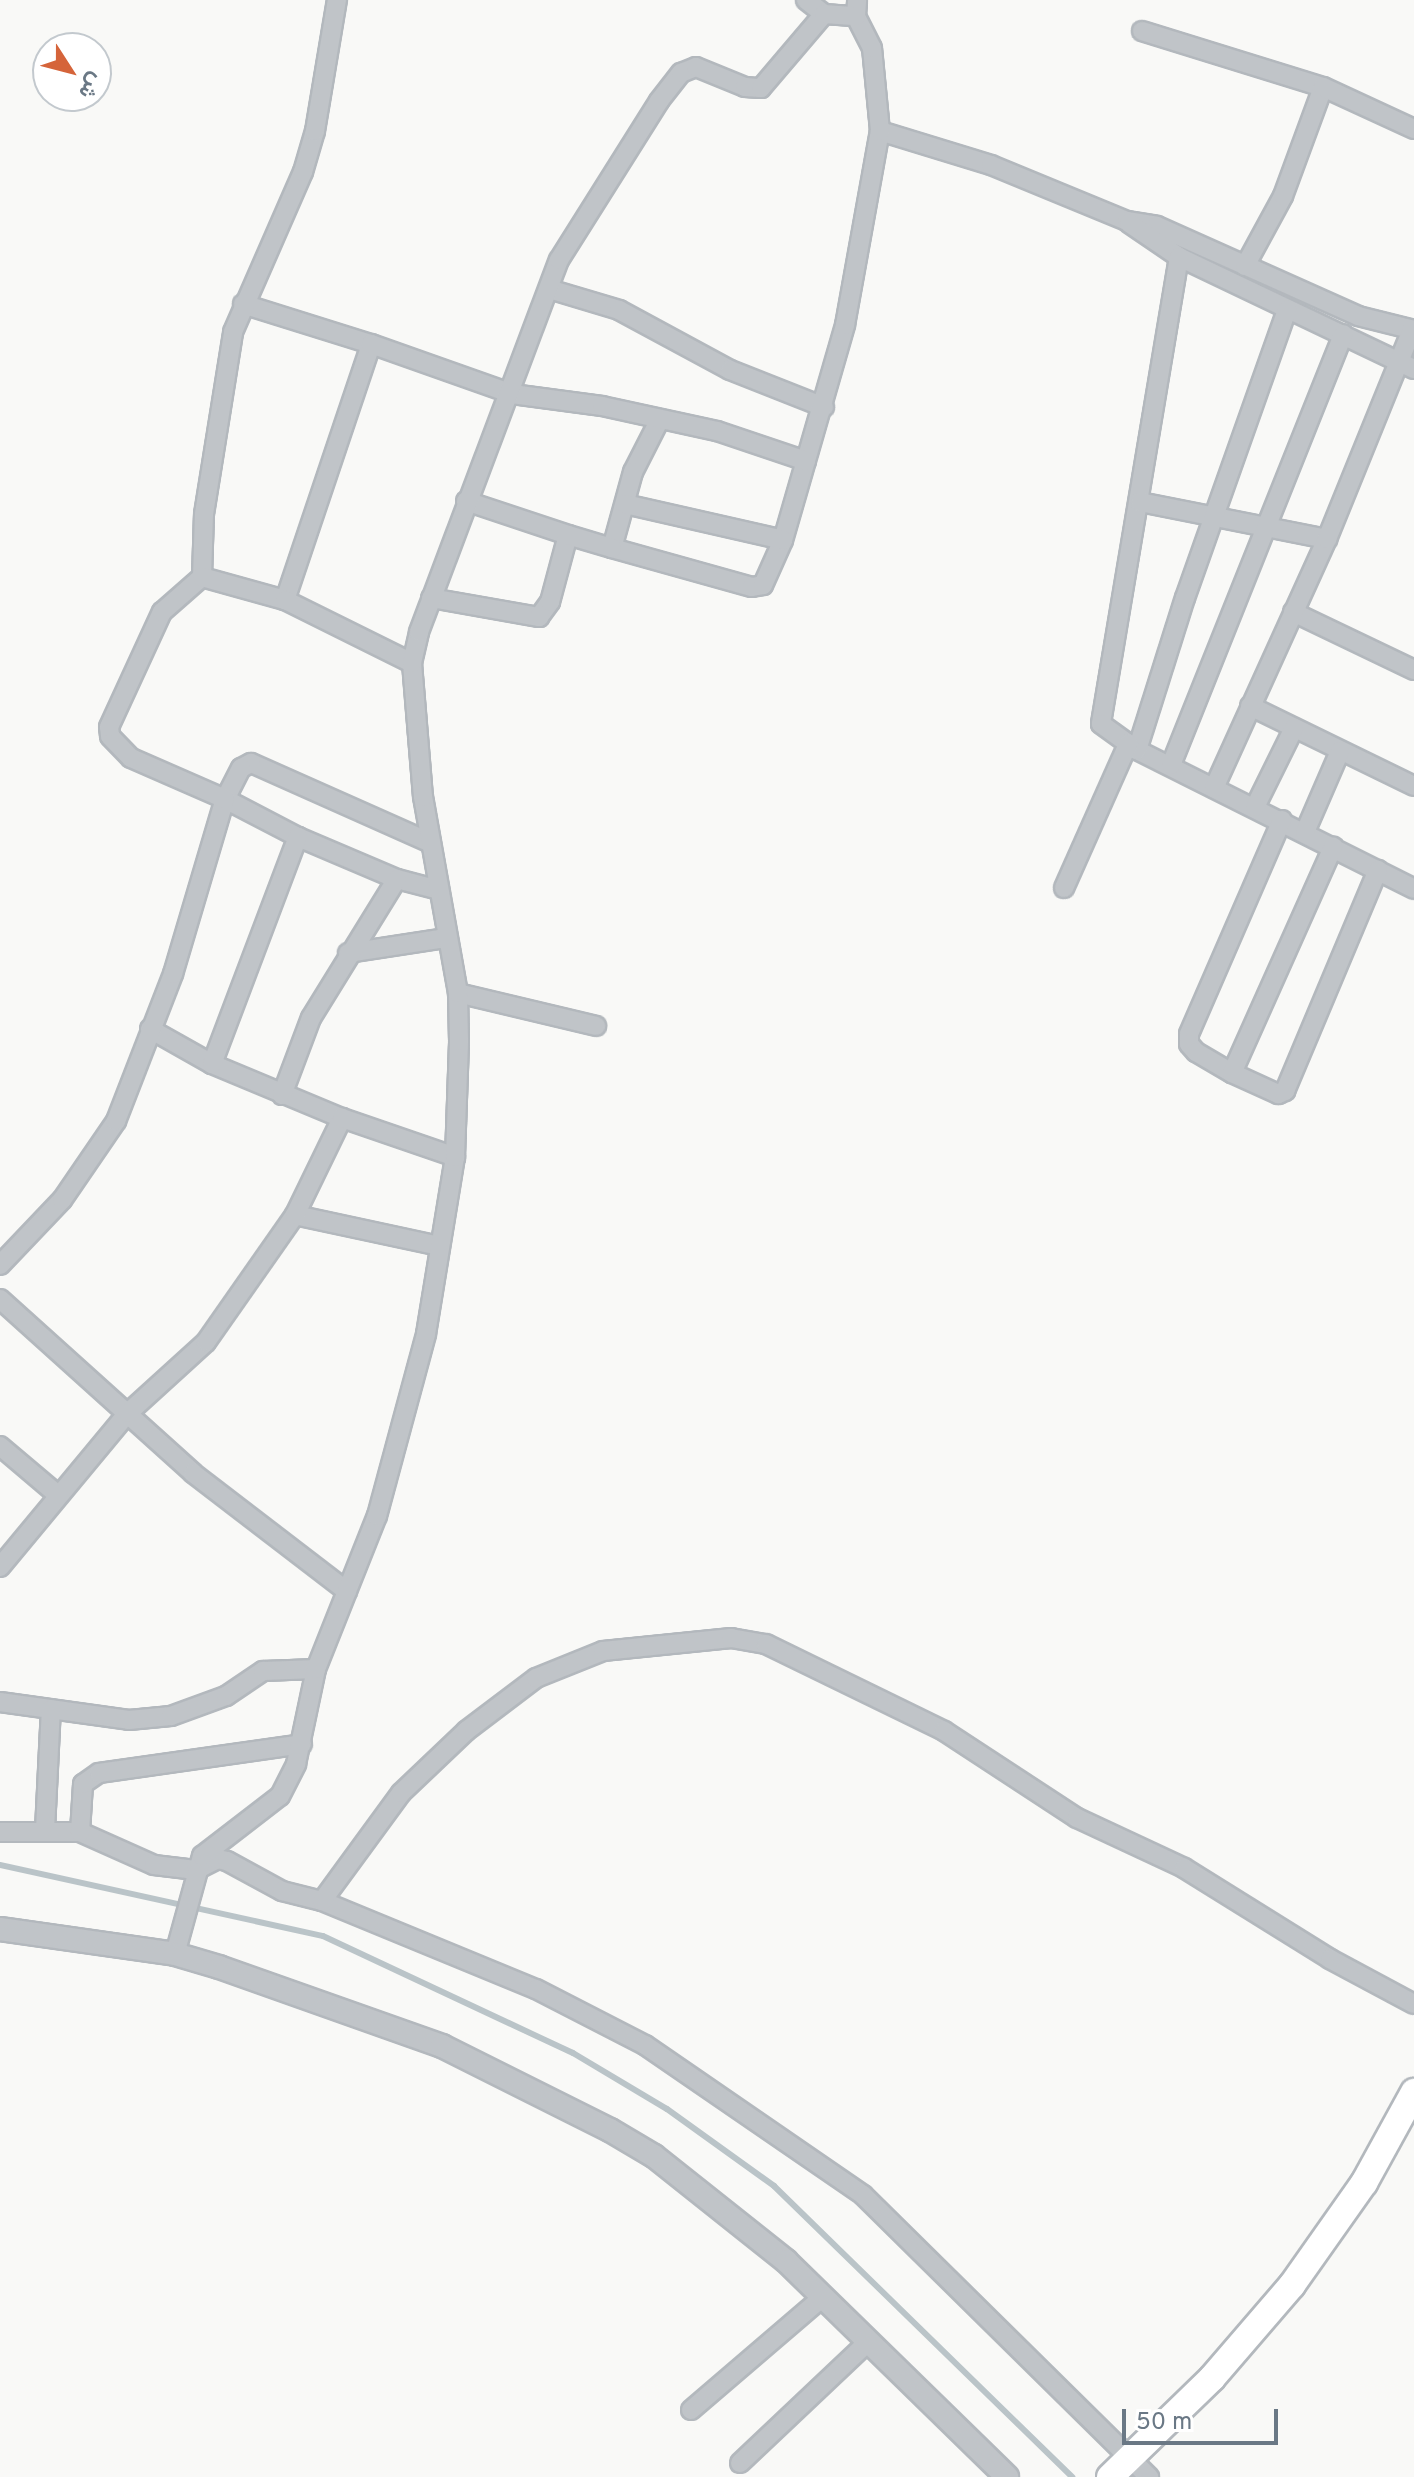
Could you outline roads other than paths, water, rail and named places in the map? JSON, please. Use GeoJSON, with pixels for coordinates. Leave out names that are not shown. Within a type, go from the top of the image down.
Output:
{"type":"FeatureCollection","features":[{"type":"Feature","properties":{"kind":"main road"},"geometry":{"type":"LineString","coordinates":[[1117,2470],[1212,2378],[1292,2285],[1364,2183],[1414,2092]]}},
{"type":"Feature","properties":{"kind":"street"},"geometry":{"type":"LineString","coordinates":[[337,0],[311,145],[288,211],[243,304],[211,464],[202,577],[162,612],[109,727],[110,736],[131,758],[225,799],[298,837],[397,879],[439,890]]}},
{"type":"Feature","properties":{"kind":"street"},"geometry":{"type":"LineString","coordinates":[[806,0],[824,14]]}},
{"type":"Feature","properties":{"kind":"street"},"geometry":{"type":"LineString","coordinates":[[177,1946],[194,1877],[213,1846],[280,1796],[302,1744],[316,1669],[377,1516],[407,1418],[455,1157],[458,993],[431,843],[412,663],[431,598],[466,501],[512,394],[549,289],[572,237],[681,73],[705,68],[745,87],[761,88],[824,14],[856,8],[872,48],[880,131],[845,325],[824,407],[783,540],[767,579],[756,587],[568,535],[466,501]]}},
{"type":"Feature","properties":{"kind":"street"},"geometry":{"type":"LineString","coordinates":[[1142,31],[1323,87],[1414,129]]}},
{"type":"Feature","properties":{"kind":"street"},"geometry":{"type":"LineString","coordinates":[[1245,266],[1283,196],[1323,87]]}},
{"type":"Feature","properties":{"kind":"street"},"geometry":{"type":"LineString","coordinates":[[880,131],[991,165],[1127,221],[1179,257],[1406,367]]}},
{"type":"Feature","properties":{"kind":"street"},"geometry":{"type":"LineString","coordinates":[[1127,221],[1157,226],[1358,316],[1413,330],[1406,367],[1214,788]]}},
{"type":"Feature","properties":{"kind":"street"},"geometry":{"type":"LineString","coordinates":[[1179,257],[1140,502],[1101,716],[1104,731],[1414,889]]}},
{"type":"Feature","properties":{"kind":"street"},"geometry":{"type":"LineString","coordinates":[[549,289],[619,310],[730,370],[824,407]]}},
{"type":"Feature","properties":{"kind":"street"},"geometry":{"type":"LineString","coordinates":[[243,304],[371,344],[512,394],[660,419],[806,461]]}},
{"type":"Feature","properties":{"kind":"street"},"geometry":{"type":"LineString","coordinates":[[1064,888],[1132,747],[1287,310]]}},
{"type":"Feature","properties":{"kind":"street"},"geometry":{"type":"LineString","coordinates":[[1171,765],[1270,524],[1343,334]]}},
{"type":"Feature","properties":{"kind":"street"},"geometry":{"type":"LineString","coordinates":[[285,600],[371,344]]}},
{"type":"Feature","properties":{"kind":"street"},"geometry":{"type":"LineString","coordinates":[[612,548],[633,472],[660,419]]}},
{"type":"Feature","properties":{"kind":"street"},"geometry":{"type":"LineString","coordinates":[[1140,502],[1270,524],[1327,539]]}},
{"type":"Feature","properties":{"kind":"street"},"geometry":{"type":"LineString","coordinates":[[625,504],[783,540]]}},
{"type":"Feature","properties":{"kind":"street"},"geometry":{"type":"LineString","coordinates":[[431,598],[539,617],[550,602],[568,535]]}},
{"type":"Feature","properties":{"kind":"street"},"geometry":{"type":"LineString","coordinates":[[202,577],[285,600],[412,663]]}},
{"type":"Feature","properties":{"kind":"street"},"geometry":{"type":"LineString","coordinates":[[1293,612],[1414,670]]}},
{"type":"Feature","properties":{"kind":"street"},"geometry":{"type":"LineString","coordinates":[[1250,706],[1414,786]]}},
{"type":"Feature","properties":{"kind":"street"},"geometry":{"type":"LineString","coordinates":[[1255,807],[1294,728]]}},
{"type":"Feature","properties":{"kind":"street"},"geometry":{"type":"LineString","coordinates":[[1305,832],[1340,751]]}},
{"type":"Feature","properties":{"kind":"street"},"geometry":{"type":"LineString","coordinates":[[0,1265],[62,1200],[116,1121],[137,1077],[150,1029],[173,974],[225,799],[241,768],[251,763],[431,843]]}},
{"type":"Feature","properties":{"kind":"street"},"geometry":{"type":"LineString","coordinates":[[1282,820],[1189,1034],[1196,1052],[1232,1073],[1278,1094],[1285,1091],[1378,870]]}},
{"type":"Feature","properties":{"kind":"street"},"geometry":{"type":"LineString","coordinates":[[212,1064],[298,837]]}},
{"type":"Feature","properties":{"kind":"street"},"geometry":{"type":"LineString","coordinates":[[1232,1073],[1333,847]]}},
{"type":"Feature","properties":{"kind":"street"},"geometry":{"type":"LineString","coordinates":[[282,1095],[311,1018],[348,953],[397,879]]}},
{"type":"Feature","properties":{"kind":"street"},"geometry":{"type":"LineString","coordinates":[[348,953],[446,938]]}},
{"type":"Feature","properties":{"kind":"street"},"geometry":{"type":"LineString","coordinates":[[458,993],[596,1026]]}},
{"type":"Feature","properties":{"kind":"street"},"geometry":{"type":"LineString","coordinates":[[150,1029],[212,1064],[282,1095],[455,1157]]}},
{"type":"Feature","properties":{"kind":"street"},"geometry":{"type":"LineString","coordinates":[[1,1563],[128,1413],[206,1342],[295,1215],[342,1118]]}},
{"type":"Feature","properties":{"kind":"street"},"geometry":{"type":"LineString","coordinates":[[295,1215],[439,1246]]}},
{"type":"Feature","properties":{"kind":"street"},"geometry":{"type":"LineString","coordinates":[[0,1299],[193,1473],[347,1591]]}},
{"type":"Feature","properties":{"kind":"street"},"geometry":{"type":"LineString","coordinates":[[0,1446],[58,1495]]}},
{"type":"Feature","properties":{"kind":"street"},"geometry":{"type":"LineString","coordinates":[[322,1901],[401,1793],[466,1731],[536,1678],[603,1651],[731,1638],[766,1644],[944,1731],[1077,1818],[1184,1868],[1330,1959],[1414,2004]]}},
{"type":"Feature","properties":{"kind":"street"},"geometry":{"type":"LineString","coordinates":[[0,1702],[129,1720],[171,1716],[226,1696],[263,1671],[316,1669]]}},
{"type":"Feature","properties":{"kind":"street"},"geometry":{"type":"LineString","coordinates":[[45,1830],[51,1709]]}},
{"type":"Feature","properties":{"kind":"street"},"geometry":{"type":"LineString","coordinates":[[80,1832],[83,1784],[99,1773],[302,1744]]}},
{"type":"Feature","properties":{"kind":"street"},"geometry":{"type":"LineString","coordinates":[[0,1832],[80,1832],[154,1865],[194,1877]]}},
{"type":"Feature","properties":{"kind":"street"},"geometry":{"type":"LineString","coordinates":[[194,1877],[218,1859],[227,1861],[266,1885],[322,1901],[549,1995],[645,2045],[863,2195],[907,2233],[1117,2470],[1149,2477]]}},
{"type":"Feature","properties":{"kind":"street"},"geometry":{"type":"LineString","coordinates":[[0,1929],[177,1946],[442,2046],[552,2099],[654,2156],[823,2297],[1007,2477]]}},
{"type":"Feature","properties":{"kind":"street"},"geometry":{"type":"LineString","coordinates":[[691,2410],[823,2297]]}},
{"type":"Feature","properties":{"kind":"street"},"geometry":{"type":"LineString","coordinates":[[740,2463],[869,2341]]}},
{"type":"Feature","properties":{"kind":"waterway"},"geometry":{"type":"LineString","coordinates":[[0,1865],[323,1936],[573,2053],[667,2109],[774,2186],[1072,2477]]}}]}
